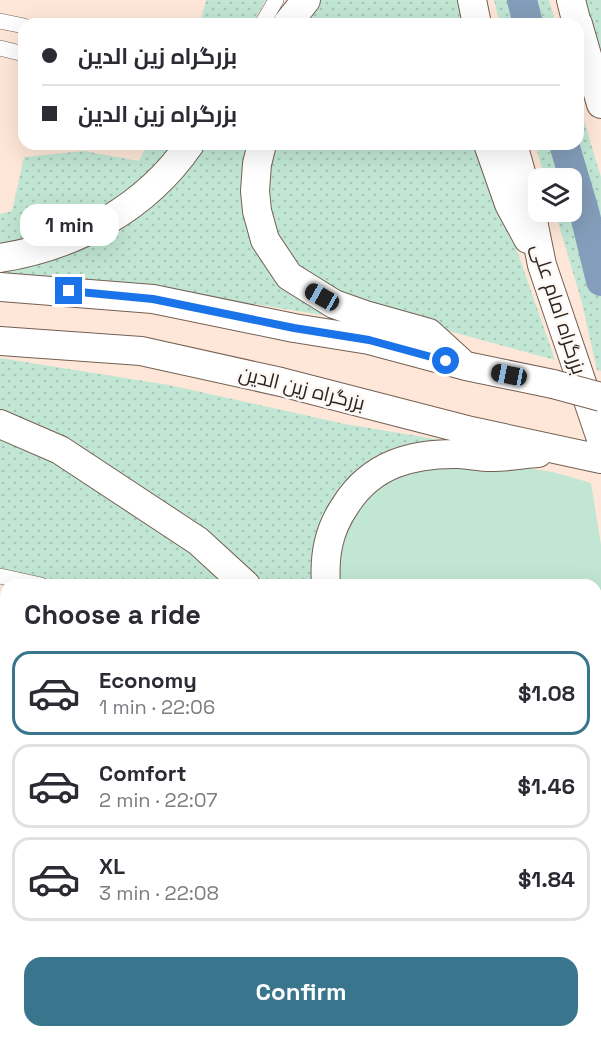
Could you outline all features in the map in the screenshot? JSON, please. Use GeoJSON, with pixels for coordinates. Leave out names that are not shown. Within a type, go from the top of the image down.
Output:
{"type":"FeatureCollection","features":[{"type":"Feature","properties":{"kind":"highway"},"geometry":{"type":"LineString","coordinates":[[472,0],[476,18]]}},
{"type":"Feature","properties":{"kind":"highway"},"geometry":{"type":"LineString","coordinates":[[571,0],[576,18]]}},
{"type":"Feature","properties":{"kind":"highway"},"geometry":{"type":"LineString","coordinates":[[584,47],[601,104]]}},
{"type":"Feature","properties":{"kind":"highway"},"geometry":{"type":"LineString","coordinates":[[0,258],[25,254],[66,241],[123,212],[150,191],[186,150]]}},
{"type":"Feature","properties":{"kind":"highway"},"geometry":{"type":"LineString","coordinates":[[260,150],[255,191],[257,211],[265,240],[289,276],[334,304],[429,333],[465,366]]}},
{"type":"Feature","properties":{"kind":"highway"},"geometry":{"type":"LineString","coordinates":[[490,150],[509,204],[542,265]]}},
{"type":"Feature","properties":{"kind":"highway","name":"بزرگراه امام علی"},"geometry":{"type":"LineString","coordinates":[[515,150],[529,201],[542,265],[601,439]]}},
{"type":"Feature","properties":{"kind":"highway"},"geometry":{"type":"LineString","coordinates":[[0,287],[153,299],[294,328],[369,340],[465,366],[553,384],[601,397]]}},
{"type":"Feature","properties":{"kind":"highway","name":"بزرگراه زین الدین"},"geometry":{"type":"LineString","coordinates":[[0,341],[141,351],[281,382],[471,431],[601,459]]}},
{"type":"Feature","properties":{"kind":"highway"},"geometry":{"type":"LineString","coordinates":[[0,424],[60,450],[198,541],[239,579]]}},
{"type":"Feature","properties":{"kind":"highway"},"geometry":{"type":"LineString","coordinates":[[325,579],[324,563],[331,530],[352,494],[374,473],[387,466],[400,460],[429,455],[459,454],[493,457],[567,450]]}},
{"type":"Feature","properties":{"kind":"street"},"geometry":{"type":"LineString","coordinates":[[273,18],[292,7]]}},
{"type":"Feature","properties":{"kind":"street"},"geometry":{"type":"LineString","coordinates":[[0,21],[18,25]]}},
{"type":"Feature","properties":{"kind":"street"},"geometry":{"type":"LineString","coordinates":[[0,48],[18,52]]}},
{"type":"Feature","properties":{"kind":"green space"},"geometry":{"type":"Polygon","coordinates":[[[206,0],[266,0],[256,18],[202,18],[206,0]]]}},
{"type":"Feature","properties":{"kind":"green space"},"geometry":{"type":"Polygon","coordinates":[[[315,0],[460,0],[464,18],[301,18],[315,0]]]}},
{"type":"Feature","properties":{"kind":"green space"},"geometry":{"type":"Polygon","coordinates":[[[494,0],[549,0],[554,18],[498,18],[494,0]]]}},
{"type":"Feature","properties":{"kind":"green space"},"geometry":{"type":"Polygon","coordinates":[[[585,0],[601,0],[601,64],[585,0]]]}},
{"type":"Feature","properties":{"kind":"green space"},"geometry":{"type":"Polygon","coordinates":[[[584,121],[601,177],[601,371],[597,370],[582,303],[558,222],[582,222],[582,168],[542,168],[537,150],[584,150],[584,121]]]}},
{"type":"Feature","properties":{"kind":"green space"},"geometry":{"type":"Polygon","coordinates":[[[144,150],[172,150],[130,193],[59,231],[0,245],[0,214],[12,211],[24,157],[84,151],[139,161],[144,150]]]}},
{"type":"Feature","properties":{"kind":"green space"},"geometry":{"type":"Polygon","coordinates":[[[201,150],[255,150],[246,199],[328,316],[110,281],[0,274],[0,268],[179,177],[201,150]]]}},
{"type":"Feature","properties":{"kind":"green space"},"geometry":{"type":"Polygon","coordinates":[[[271,150],[482,150],[555,360],[372,310],[296,271],[268,223],[271,150]]]}},
{"type":"Feature","properties":{"kind":"green space"},"geometry":{"type":"Polygon","coordinates":[[[0,358],[169,385],[345,424],[502,450],[326,579],[256,579],[189,525],[0,412],[0,358]]]}},
{"type":"Feature","properties":{"kind":"green space"},"geometry":{"type":"Polygon","coordinates":[[[0,438],[43,452],[194,554],[220,579],[44,579],[0,568],[0,438]]]}},
{"type":"Feature","properties":{"kind":"green space"},"geometry":{"type":"Polygon","coordinates":[[[522,467],[553,472],[591,483],[601,545],[601,579],[335,579],[339,533],[352,508],[397,469],[522,467]]]}},
{"type":"Feature","properties":{"kind":"waterway"},"geometry":{"type":"LineString","coordinates":[[522,0],[526,18]]}},
{"type":"Feature","properties":{"kind":"waterway"},"geometry":{"type":"LineString","coordinates":[[566,150],[601,281]]}},
{"type":"Feature","properties":{"kind":"route"},"geometry":{"type":"LineString","coordinates":[[69,291],[153,299],[294,328],[369,340],[446,361]]}}]}
